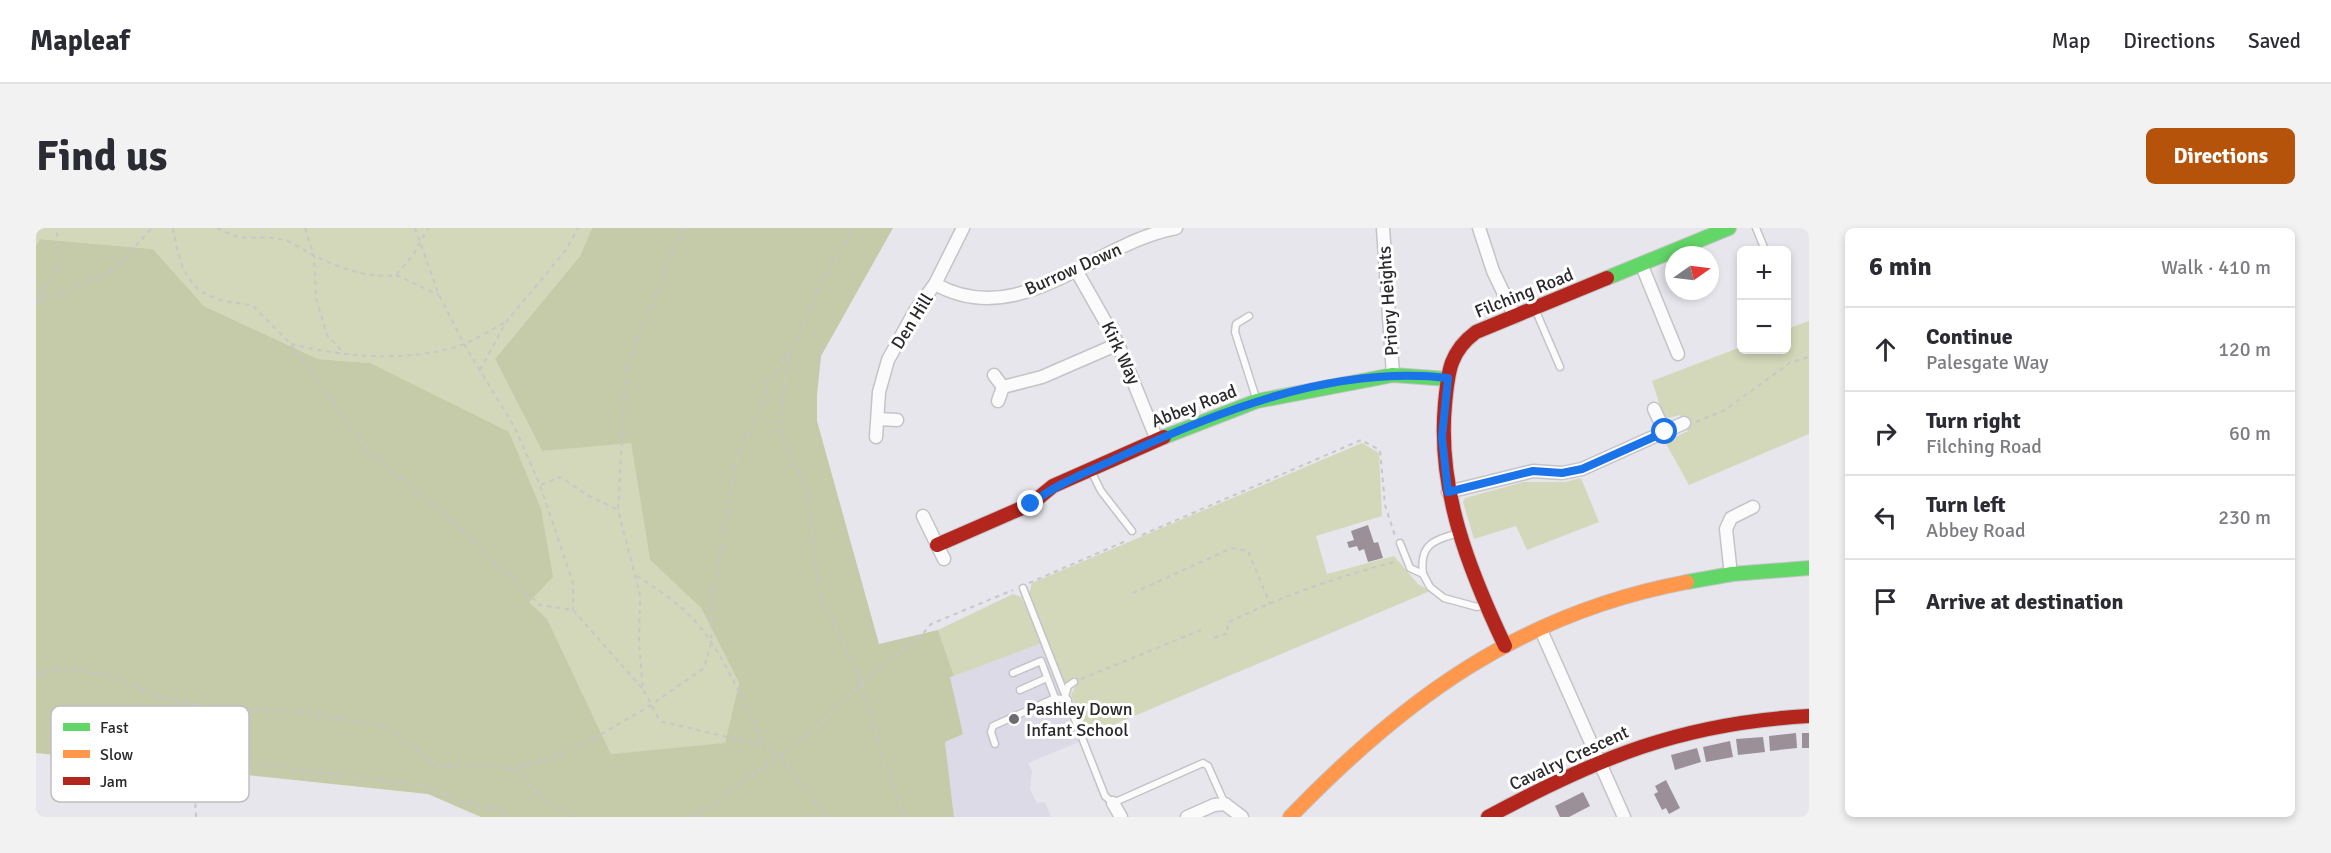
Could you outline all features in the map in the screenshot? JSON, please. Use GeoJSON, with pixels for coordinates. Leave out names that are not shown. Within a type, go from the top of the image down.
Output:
{"type":"FeatureCollection","features":[{"type":"Feature","properties":{"kind":"street","name":"Den Hill"},"geometry":{"type":"LineString","coordinates":[[876,437],[879,392],[888,360],[915,311],[935,284],[963,228]]}},
{"type":"Feature","properties":{"kind":"street","name":"Burrow Down"},"geometry":{"type":"LineString","coordinates":[[935,284],[965,297],[986,299],[1009,297],[1036,289],[1137,240],[1176,228]]}},
{"type":"Feature","properties":{"kind":"street","name":"Priory Heights"},"geometry":{"type":"LineString","coordinates":[[1383,228],[1393,375]]}},
{"type":"Feature","properties":{"kind":"street"},"geometry":{"type":"LineString","coordinates":[[1479,228],[1493,271],[1515,317]]}},
{"type":"Feature","properties":{"kind":"street","name":"Filching Road"},"geometry":{"type":"LineString","coordinates":[[1505,646],[1485,604],[1448,492],[1442,437],[1448,378],[1458,347],[1476,332],[1642,266],[1729,228]]}},
{"type":"Feature","properties":{"kind":"street"},"geometry":{"type":"LineString","coordinates":[[1642,266],[1678,354]]}},
{"type":"Feature","properties":{"kind":"street","name":"Kirk Way"},"geometry":{"type":"LineString","coordinates":[[1076,270],[1118,344],[1157,440]]}},
{"type":"Feature","properties":{"kind":"street"},"geometry":{"type":"LineString","coordinates":[[1003,387],[1041,377],[1118,344]]}},
{"type":"Feature","properties":{"kind":"street"},"geometry":{"type":"LineString","coordinates":[[994,375],[1003,387]]}},
{"type":"Feature","properties":{"kind":"street","name":"Abbey Road"},"geometry":{"type":"LineString","coordinates":[[938,545],[1031,504],[1053,486],[1157,440],[1257,401],[1393,375],[1448,378]]}},
{"type":"Feature","properties":{"kind":"street"},"geometry":{"type":"LineString","coordinates":[[998,401],[1003,387]]}},
{"type":"Feature","properties":{"kind":"street"},"geometry":{"type":"LineString","coordinates":[[1654,409],[1665,432]]}},
{"type":"Feature","properties":{"kind":"street"},"geometry":{"type":"LineString","coordinates":[[878,419],[897,420]]}},
{"type":"Feature","properties":{"kind":"street"},"geometry":{"type":"LineString","coordinates":[[1448,492],[1533,471],[1562,473],[1582,469],[1684,423]]}},
{"type":"Feature","properties":{"kind":"street"},"geometry":{"type":"LineString","coordinates":[[1731,575],[1726,529],[1731,518],[1753,507]]}},
{"type":"Feature","properties":{"kind":"street"},"geometry":{"type":"LineString","coordinates":[[923,516],[944,560]]}},
{"type":"Feature","properties":{"kind":"street"},"geometry":{"type":"LineString","coordinates":[[1290,817],[1330,772],[1414,700],[1540,628],[1589,607],[1639,592],[1731,575],[1809,568]]}},
{"type":"Feature","properties":{"kind":"street"},"geometry":{"type":"LineString","coordinates":[[1540,628],[1624,817]]}},
{"type":"Feature","properties":{"kind":"street","name":"Cavalry Crescent"},"geometry":{"type":"LineString","coordinates":[[1488,817],[1599,760],[1652,740],[1734,721],[1809,716]]}},
{"type":"Feature","properties":{"kind":"street"},"geometry":{"type":"LineString","coordinates":[[1113,803],[1120,817]]}},
{"type":"Feature","properties":{"kind":"street"},"geometry":{"type":"LineString","coordinates":[[1187,817],[1214,805],[1225,804],[1242,817]]}},
{"type":"Feature","properties":{"kind":"lane"},"geometry":{"type":"LineString","coordinates":[[1756,228],[1763,246]]}},
{"type":"Feature","properties":{"kind":"lane"},"geometry":{"type":"LineString","coordinates":[[1535,309],[1560,367]]}},
{"type":"Feature","properties":{"kind":"lane"},"geometry":{"type":"LineString","coordinates":[[1249,316],[1236,324],[1235,332],[1257,401]]}},
{"type":"Feature","properties":{"kind":"lane"},"geometry":{"type":"LineString","coordinates":[[1091,471],[1101,491],[1132,531]]}},
{"type":"Feature","properties":{"kind":"lane"},"geometry":{"type":"LineString","coordinates":[[1460,532],[1432,542],[1424,550],[1421,561],[1423,574],[1430,587],[1444,598],[1477,607],[1485,604]]}},
{"type":"Feature","properties":{"kind":"lane"},"geometry":{"type":"LineString","coordinates":[[1400,543],[1410,568],[1423,574]]}},
{"type":"Feature","properties":{"kind":"lane"},"geometry":{"type":"LineString","coordinates":[[1023,588],[1105,796],[1113,803],[1203,763],[1208,766],[1225,804]]}},
{"type":"Feature","properties":{"kind":"lane"},"geometry":{"type":"LineString","coordinates":[[1013,673],[1041,661],[1055,698]]}},
{"type":"Feature","properties":{"kind":"lane"},"geometry":{"type":"LineString","coordinates":[[1020,690],[1047,678]]}},
{"type":"Feature","properties":{"kind":"lane"},"geometry":{"type":"LineString","coordinates":[[1067,696],[1068,686],[1074,682]]}},
{"type":"Feature","properties":{"kind":"lane"},"geometry":{"type":"LineString","coordinates":[[995,744],[991,732],[993,726],[1055,698],[1067,696]]}},
{"type":"Feature","properties":{"kind":"path"},"geometry":{"type":"LineString","coordinates":[[36,302],[58,268],[57,228]]}},
{"type":"Feature","properties":{"kind":"path"},"geometry":{"type":"LineString","coordinates":[[36,302],[103,275],[117,266],[152,228]]}},
{"type":"Feature","properties":{"kind":"path"},"geometry":{"type":"LineString","coordinates":[[173,228],[178,260],[189,280],[204,292],[223,302],[252,305],[290,343],[373,456],[448,517],[540,605],[573,610],[643,689],[660,721],[765,746],[780,756],[828,817]]}},
{"type":"Feature","properties":{"kind":"path"},"geometry":{"type":"LineString","coordinates":[[217,228],[237,237],[268,237],[290,242],[314,256],[367,276],[396,275],[439,295]]}},
{"type":"Feature","properties":{"kind":"path"},"geometry":{"type":"LineString","coordinates":[[305,228],[314,256],[316,298],[327,335],[344,353]]}},
{"type":"Feature","properties":{"kind":"path"},"geometry":{"type":"LineString","coordinates":[[415,228],[439,295],[464,344],[516,428],[540,485],[573,583],[573,610]]}},
{"type":"Feature","properties":{"kind":"path"},"geometry":{"type":"LineString","coordinates":[[396,275],[429,228]]}},
{"type":"Feature","properties":{"kind":"path"},"geometry":{"type":"LineString","coordinates":[[480,370],[506,322],[566,250],[578,228]]}},
{"type":"Feature","properties":{"kind":"path"},"geometry":{"type":"LineString","coordinates":[[643,689],[639,643],[640,595],[637,576],[618,510],[626,367],[683,228]]}},
{"type":"Feature","properties":{"kind":"path"},"geometry":{"type":"LineString","coordinates":[[854,228],[816,292],[789,356],[779,430],[806,487],[819,590],[861,683],[875,726],[882,759],[905,817]]}},
{"type":"Feature","properties":{"kind":"path"},"geometry":{"type":"LineString","coordinates":[[290,343],[344,353],[412,354],[464,344],[506,322]]}},
{"type":"Feature","properties":{"kind":"path"},"geometry":{"type":"LineString","coordinates":[[249,709],[299,712],[385,726],[438,767],[475,764],[515,769],[546,760],[600,735],[651,705],[704,668],[711,643],[713,597],[736,461],[761,408],[768,382],[789,356]]}},
{"type":"Feature","properties":{"kind":"path"},"geometry":{"type":"LineString","coordinates":[[1684,423],[1695,422],[1725,410],[1791,362],[1809,357]]}},
{"type":"Feature","properties":{"kind":"path"},"geometry":{"type":"LineString","coordinates":[[1141,535],[1361,440],[1380,450],[1385,504],[1395,539],[1400,543]]}},
{"type":"Feature","properties":{"kind":"path"},"geometry":{"type":"LineString","coordinates":[[540,485],[560,477],[618,510]]}},
{"type":"Feature","properties":{"kind":"path"},"geometry":{"type":"LineString","coordinates":[[692,817],[712,806],[729,790],[780,756],[829,716],[861,683],[908,647],[931,624],[975,604],[1023,588],[1033,580],[1131,539]]}},
{"type":"Feature","properties":{"kind":"path"},"geometry":{"type":"LineString","coordinates":[[1133,593],[1232,548],[1242,548],[1248,551],[1270,604]]}},
{"type":"Feature","properties":{"kind":"path"},"geometry":{"type":"LineString","coordinates":[[1214,639],[1228,633],[1227,623],[1270,604],[1328,580],[1405,559]]}},
{"type":"Feature","properties":{"kind":"path"},"geometry":{"type":"LineString","coordinates":[[637,576],[661,591],[694,620],[711,643],[765,746]]}},
{"type":"Feature","properties":{"kind":"path"},"geometry":{"type":"LineString","coordinates":[[1074,682],[1201,630]]}},
{"type":"Feature","properties":{"kind":"path"},"geometry":{"type":"LineString","coordinates":[[36,673],[72,669],[118,678],[165,699],[203,706]]}},
{"type":"Feature","properties":{"kind":"path"},"geometry":{"type":"LineString","coordinates":[[249,764],[425,786],[462,801],[494,808],[510,817]]}},
{"type":"Feature","properties":{"kind":"path"},"geometry":{"type":"LineString","coordinates":[[515,769],[535,793],[566,814],[580,817]]}},
{"type":"Feature","properties":{"kind":"path"},"geometry":{"type":"LineString","coordinates":[[195,802],[196,817]]}},
{"type":"Feature","properties":{"kind":"shaded area","name":"Pashley Down Infant School"},"geometry":{"type":"Polygon","coordinates":[[[1042,643],[1062,694],[1059,702],[1079,742],[1028,763],[1032,771],[1030,789],[1037,803],[1045,802],[1051,817],[954,817],[945,742],[963,734],[950,677],[1042,643]]]}},
{"type":"Feature","properties":{"kind":"green space"},"geometry":{"type":"Polygon","coordinates":[[[36,228],[592,228],[580,256],[495,359],[542,451],[631,442],[650,560],[701,608],[739,683],[725,744],[611,754],[547,620],[529,602],[370,363],[318,359],[204,306],[153,249],[40,239],[36,246],[36,228]]]}},
{"type":"Feature","properties":{"kind":"green space"},"geometry":{"type":"Polygon","coordinates":[[[592,228],[893,228],[821,356],[817,421],[879,644],[938,630],[954,676],[950,677],[963,734],[945,742],[954,817],[481,817],[428,794],[249,775],[249,706],[51,706],[51,755],[36,753],[36,246],[40,239],[153,249],[204,306],[318,359],[370,363],[509,432],[541,509],[553,577],[529,602],[547,619],[611,754],[725,743],[739,683],[701,608],[650,560],[631,443],[542,451],[495,359],[580,256],[592,228]]]}},
{"type":"Feature","properties":{"kind":"green space"},"geometry":{"type":"Polygon","coordinates":[[[1809,321],[1809,434],[1689,485],[1665,442],[1688,431],[1680,415],[1667,418],[1662,412],[1652,381],[1737,349],[1737,354],[1791,354],[1791,328],[1809,321]]]}},
{"type":"Feature","properties":{"kind":"green space"},"geometry":{"type":"Polygon","coordinates":[[[1362,443],[1379,453],[1382,516],[1316,536],[1327,574],[1394,556],[1418,584],[1430,591],[1087,736],[1071,695],[1076,685],[1074,680],[1064,683],[1029,593],[1032,583],[1362,443]]]}},
{"type":"Feature","properties":{"kind":"green space"},"geometry":{"type":"Polygon","coordinates":[[[1581,478],[1599,522],[1527,550],[1516,526],[1474,539],[1463,502],[1465,498],[1523,482],[1565,482],[1581,478]]]}},
{"type":"Feature","properties":{"kind":"green space"},"geometry":{"type":"Polygon","coordinates":[[[1013,594],[1021,597],[1042,643],[954,676],[938,630],[1013,594]]]}},
{"type":"Feature","properties":{"kind":"building"},"geometry":{"type":"Polygon","coordinates":[[[1368,525],[1374,543],[1378,542],[1383,558],[1368,562],[1364,549],[1359,551],[1357,546],[1349,548],[1347,542],[1354,540],[1351,531],[1368,525]]]}},
{"type":"Feature","properties":{"kind":"building"},"geometry":{"type":"Polygon","coordinates":[[[1796,733],[1797,748],[1770,751],[1769,736],[1796,733]]]}},
{"type":"Feature","properties":{"kind":"building"},"geometry":{"type":"Polygon","coordinates":[[[1802,733],[1809,733],[1809,748],[1802,748],[1802,733]]]}},
{"type":"Feature","properties":{"kind":"building"},"geometry":{"type":"Polygon","coordinates":[[[1763,737],[1765,752],[1738,755],[1736,739],[1763,737]]]}},
{"type":"Feature","properties":{"kind":"building"},"geometry":{"type":"Polygon","coordinates":[[[1730,741],[1733,757],[1706,762],[1703,747],[1730,741]]]}},
{"type":"Feature","properties":{"kind":"building"},"geometry":{"type":"Polygon","coordinates":[[[1697,748],[1701,762],[1675,770],[1671,755],[1697,748]]]}},
{"type":"Feature","properties":{"kind":"building"},"geometry":{"type":"Polygon","coordinates":[[[1666,780],[1680,808],[1669,814],[1666,808],[1662,810],[1654,794],[1658,792],[1655,786],[1666,780]]]}},
{"type":"Feature","properties":{"kind":"building"},"geometry":{"type":"Polygon","coordinates":[[[1583,792],[1590,806],[1569,817],[1560,817],[1555,806],[1583,792]]]}},
{"type":"Feature","properties":{"kind":"traffic: fast"},"geometry":{"type":"LineString","coordinates":[[1607,278],[1729,228]]}},
{"type":"Feature","properties":{"kind":"traffic: fast"},"geometry":{"type":"LineString","coordinates":[[1164,437],[1257,401],[1393,375],[1448,379]]}},
{"type":"Feature","properties":{"kind":"traffic: fast"},"geometry":{"type":"LineString","coordinates":[[1687,582],[1732,574],[1809,568]]}},
{"type":"Feature","properties":{"kind":"traffic: slow"},"geometry":{"type":"LineString","coordinates":[[1290,817],[1377,734],[1422,699],[1469,667],[1519,639],[1571,615],[1627,596],[1687,582]]}},
{"type":"Feature","properties":{"kind":"traffic: jam"},"geometry":{"type":"LineString","coordinates":[[1505,646],[1468,559],[1451,498],[1444,436],[1449,373],[1460,347],[1476,332],[1607,278]]}},
{"type":"Feature","properties":{"kind":"traffic: jam"},"geometry":{"type":"LineString","coordinates":[[937,545],[1031,504],[1053,486],[1164,437]]}},
{"type":"Feature","properties":{"kind":"traffic: jam"},"geometry":{"type":"LineString","coordinates":[[1488,817],[1567,777],[1642,747],[1721,726],[1809,716]]}},
{"type":"Feature","properties":{"kind":"place","name":"Pashley Down Infant School"},"geometry":{"type":"Point","coordinates":[1014,719]}},
{"type":"Feature","properties":{"kind":"route"},"geometry":{"type":"LineString","coordinates":[[1031,504],[1053,486],[1157,440],[1257,401],[1336,384],[1393,375],[1448,378],[1442,437],[1448,492],[1533,471],[1562,473],[1582,469],[1665,432]]}}]}
